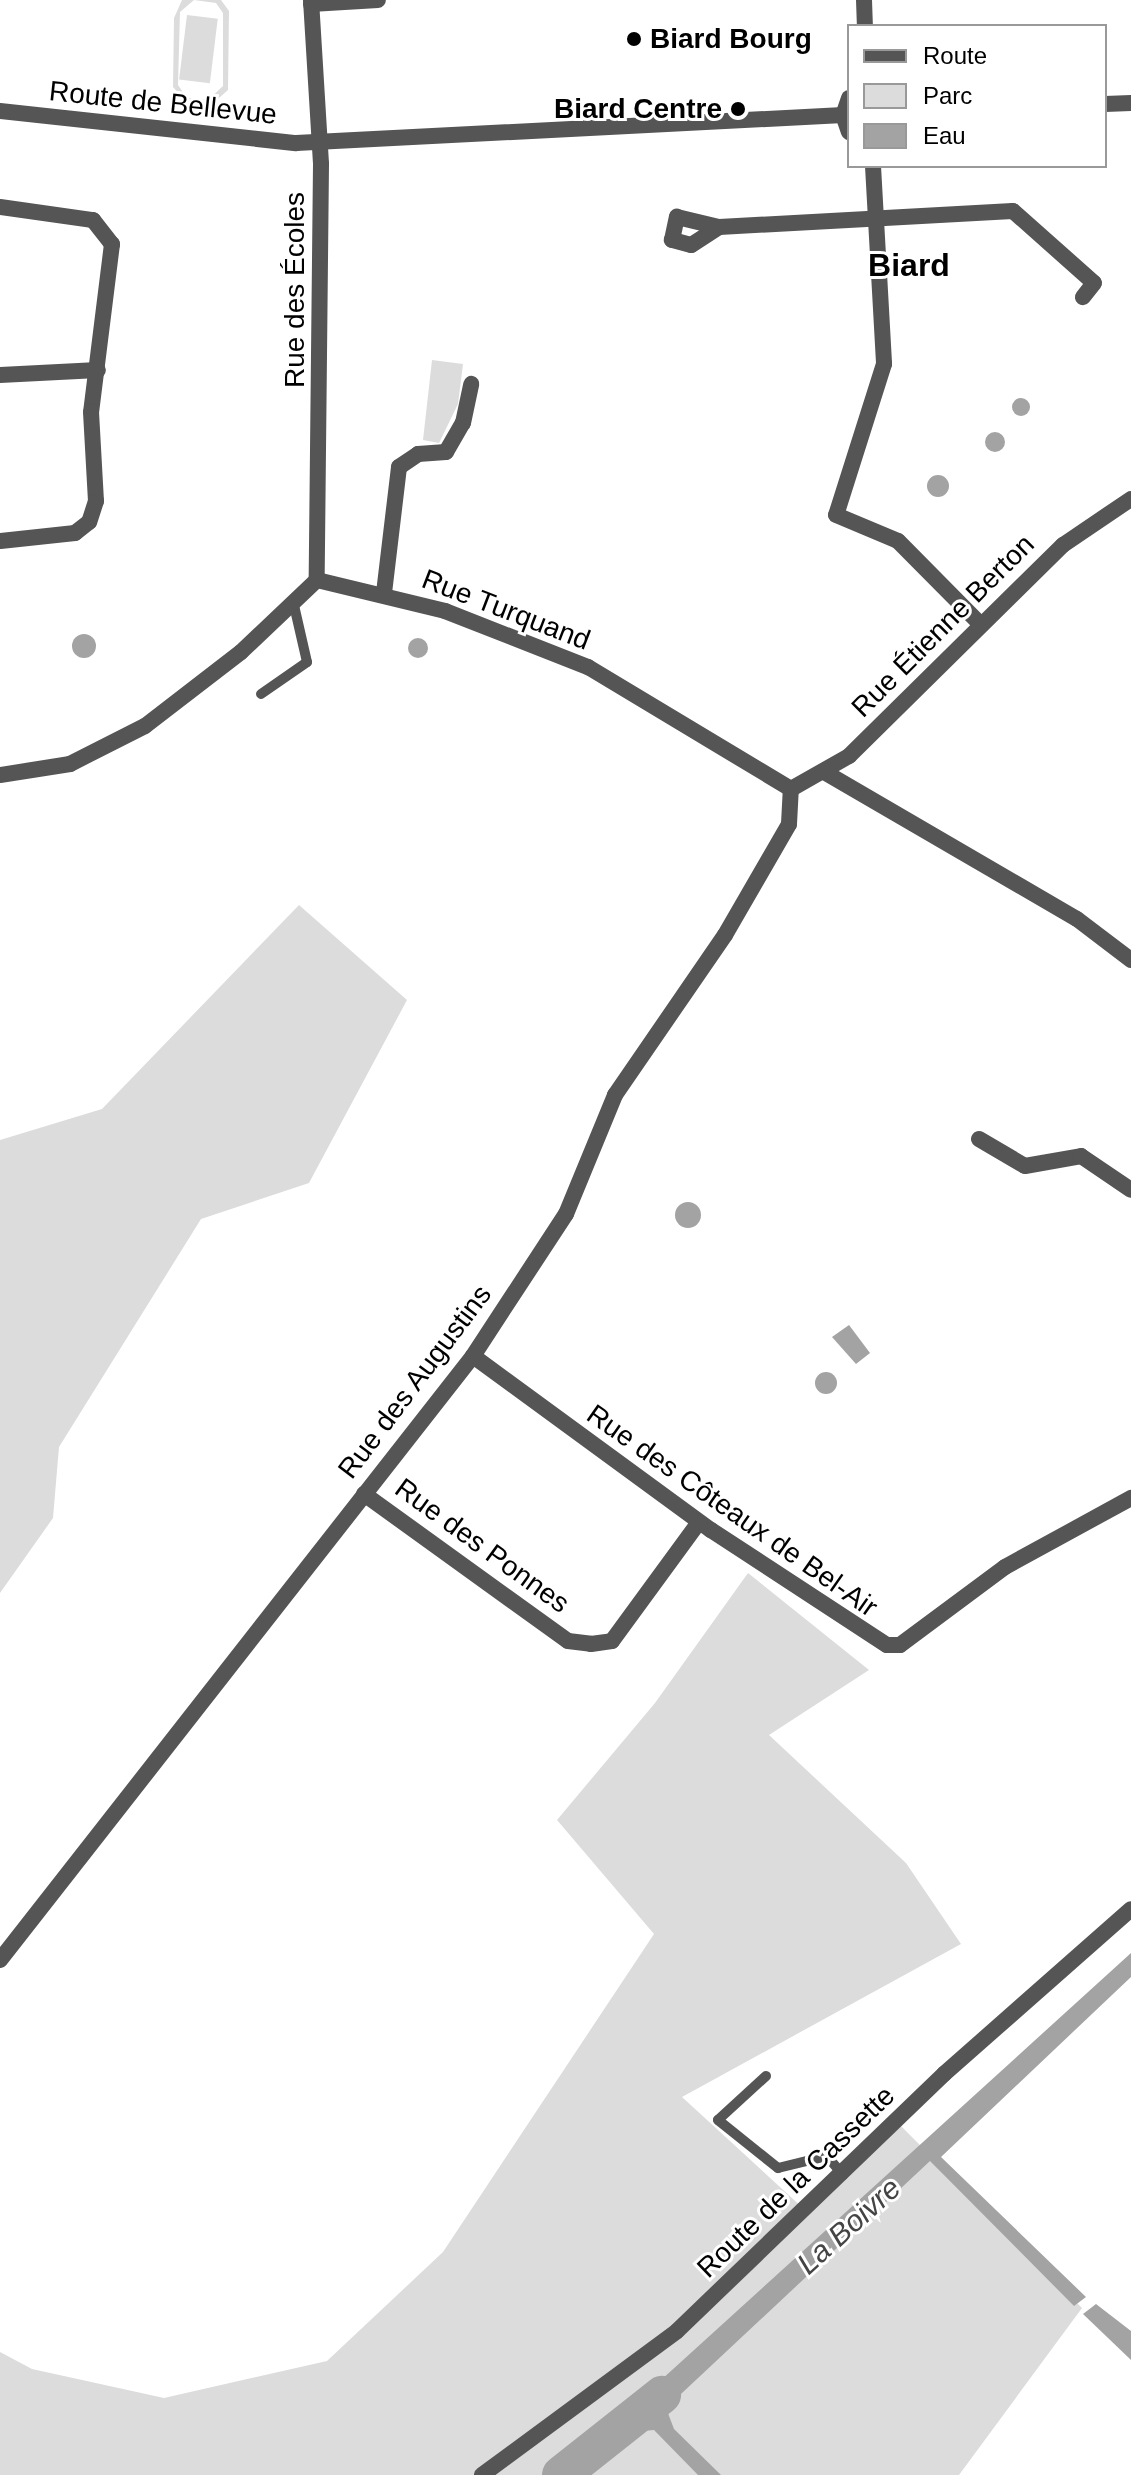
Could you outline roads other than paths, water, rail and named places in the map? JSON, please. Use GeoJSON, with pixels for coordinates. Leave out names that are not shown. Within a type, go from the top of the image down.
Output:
{"type":"FeatureCollection","features":[{"type":"Feature","properties":{"kind":"street"},"geometry":{"type":"LineString","coordinates":[[311,2],[378,0]]}},
{"type":"Feature","properties":{"kind":"street"},"geometry":{"type":"LineString","coordinates":[[864,0],[865,24]]}},
{"type":"Feature","properties":{"kind":"street","name":"Rue des Écoles"},"geometry":{"type":"LineString","coordinates":[[311,2],[320,142],[317,580]]}},
{"type":"Feature","properties":{"kind":"street"},"geometry":{"type":"LineString","coordinates":[[1107,104],[1131,103]]}},
{"type":"Feature","properties":{"kind":"street"},"geometry":{"type":"LineString","coordinates":[[847,104],[843,115],[847,126]]}},
{"type":"Feature","properties":{"kind":"street","name":"Route de Bellevue"},"geometry":{"type":"LineString","coordinates":[[0,111],[320,142],[843,115]]}},
{"type":"Feature","properties":{"kind":"street"},"geometry":{"type":"LineString","coordinates":[[873,168],[884,364],[836,515],[898,541],[980,624]]}},
{"type":"Feature","properties":{"kind":"street"},"geometry":{"type":"LineString","coordinates":[[0,207],[93,220],[110,234],[89,522],[75,533],[0,541]]}},
{"type":"Feature","properties":{"kind":"street"},"geometry":{"type":"LineString","coordinates":[[719,227],[1013,211],[1094,283],[1083,297]]}},
{"type":"Feature","properties":{"kind":"street"},"geometry":{"type":"LineString","coordinates":[[0,375],[98,370]]}},
{"type":"Feature","properties":{"kind":"street"},"geometry":{"type":"LineString","coordinates":[[384,593],[399,467],[418,454],[446,452],[463,423],[471,384]]}},
{"type":"Feature","properties":{"kind":"street","name":"Rue Étienne Berton"},"geometry":{"type":"LineString","coordinates":[[791,789],[826,773],[1063,545],[1131,499]]}},
{"type":"Feature","properties":{"kind":"street"},"geometry":{"type":"LineString","coordinates":[[0,775],[70,764],[145,726],[241,652],[317,580]]}},
{"type":"Feature","properties":{"kind":"street","name":"Rue Turquand"},"geometry":{"type":"LineString","coordinates":[[317,580],[384,593],[588,667],[791,789]]}},
{"type":"Feature","properties":{"kind":"street"},"geometry":{"type":"LineString","coordinates":[[826,773],[1077,919],[1131,960]]}},
{"type":"Feature","properties":{"kind":"street","name":"Rue des Augustins"},"geometry":{"type":"LineString","coordinates":[[0,1960],[473,1356],[566,1214],[615,1095],[725,935],[789,824],[791,789]]}},
{"type":"Feature","properties":{"kind":"street"},"geometry":{"type":"LineString","coordinates":[[979,1139],[1025,1166],[1081,1156],[1131,1190]]}},
{"type":"Feature","properties":{"kind":"street","name":"Rue des Côteaux de Bel-Air"},"geometry":{"type":"LineString","coordinates":[[473,1356],[699,1522],[872,1642],[900,1645],[1005,1567],[1131,1498]]}},
{"type":"Feature","properties":{"kind":"street","name":"Rue des Ponnes"},"geometry":{"type":"LineString","coordinates":[[364,1494],[568,1641],[591,1644],[612,1641],[699,1522]]}},
{"type":"Feature","properties":{"kind":"street","name":"Route de la Cassette"},"geometry":{"type":"LineString","coordinates":[[482,2475],[677,2331],[843,2175],[944,2074],[1131,1909]]}},
{"type":"Feature","properties":{"kind":"lane"},"geometry":{"type":"LineString","coordinates":[[261,694],[307,662],[293,601]]}},
{"type":"Feature","properties":{"kind":"lane"},"geometry":{"type":"LineString","coordinates":[[766,2076],[718,2120],[778,2168],[827,2156],[843,2175]]}},
{"type":"Feature","properties":{"kind":"water"},"geometry":{"type":"Polygon","coordinates":[[[1017,398],[1025,398],[1030,407],[1028,414],[1017,416],[1012,411],[1012,403],[1017,398]]]}},
{"type":"Feature","properties":{"kind":"water"},"geometry":{"type":"Polygon","coordinates":[[[991,432],[999,432],[1005,442],[999,452],[991,452],[985,446],[985,438],[991,432]]]}},
{"type":"Feature","properties":{"kind":"water"},"geometry":{"type":"Polygon","coordinates":[[[938,475],[946,478],[949,486],[946,494],[938,497],[930,494],[927,486],[930,478],[938,475]]]}},
{"type":"Feature","properties":{"kind":"water"},"geometry":{"type":"Polygon","coordinates":[[[84,634],[93,637],[96,646],[93,655],[84,658],[75,655],[72,646],[75,637],[84,634]]]}},
{"type":"Feature","properties":{"kind":"water"},"geometry":{"type":"Polygon","coordinates":[[[418,638],[425,641],[428,648],[425,655],[418,658],[411,655],[408,648],[411,641],[418,638]]]}},
{"type":"Feature","properties":{"kind":"water"},"geometry":{"type":"Polygon","coordinates":[[[688,1202],[697,1206],[701,1215],[697,1224],[688,1228],[679,1224],[675,1215],[679,1206],[688,1202]]]}},
{"type":"Feature","properties":{"kind":"water"},"geometry":{"type":"Polygon","coordinates":[[[849,1325],[870,1353],[856,1364],[832,1337],[849,1325]]]}},
{"type":"Feature","properties":{"kind":"water"},"geometry":{"type":"Polygon","coordinates":[[[826,1372],[834,1375],[837,1383],[834,1391],[826,1394],[818,1391],[815,1383],[818,1375],[826,1372]]]}},
{"type":"Feature","properties":{"kind":"water"},"geometry":{"type":"Polygon","coordinates":[[[1131,1953],[1131,1977],[941,2157],[1086,2297],[1074,2306],[930,2161],[666,2408],[674,2429],[721,2475],[698,2475],[654,2430],[631,2432],[617,2420],[1131,1953]]]}},
{"type":"Feature","properties":{"kind":"water"},"geometry":{"type":"Polygon","coordinates":[[[1096,2304],[1131,2331],[1131,2360],[1083,2314],[1096,2304]]]}},
{"type":"Feature","properties":{"kind":"water"},"geometry":{"type":"Polygon","coordinates":[[[606,2423],[625,2438],[591,2468],[543,2475],[606,2423]]]}},
{"type":"Feature","properties":{"kind":"waterway","name":"La Boivre"},"geometry":{"type":"LineString","coordinates":[[561,2475],[662,2395]]}},
{"type":"Feature","properties":{"kind":"place","name":"Biard Bourg"},"geometry":{"type":"Point","coordinates":[634,39]}},
{"type":"Feature","properties":{"kind":"place","name":"Biard Centre"},"geometry":{"type":"Point","coordinates":[738,109]}},
{"type":"Feature","properties":{"kind":"district","name":"Biard"},"geometry":{"type":"Point","coordinates":[909,265]}}]}
